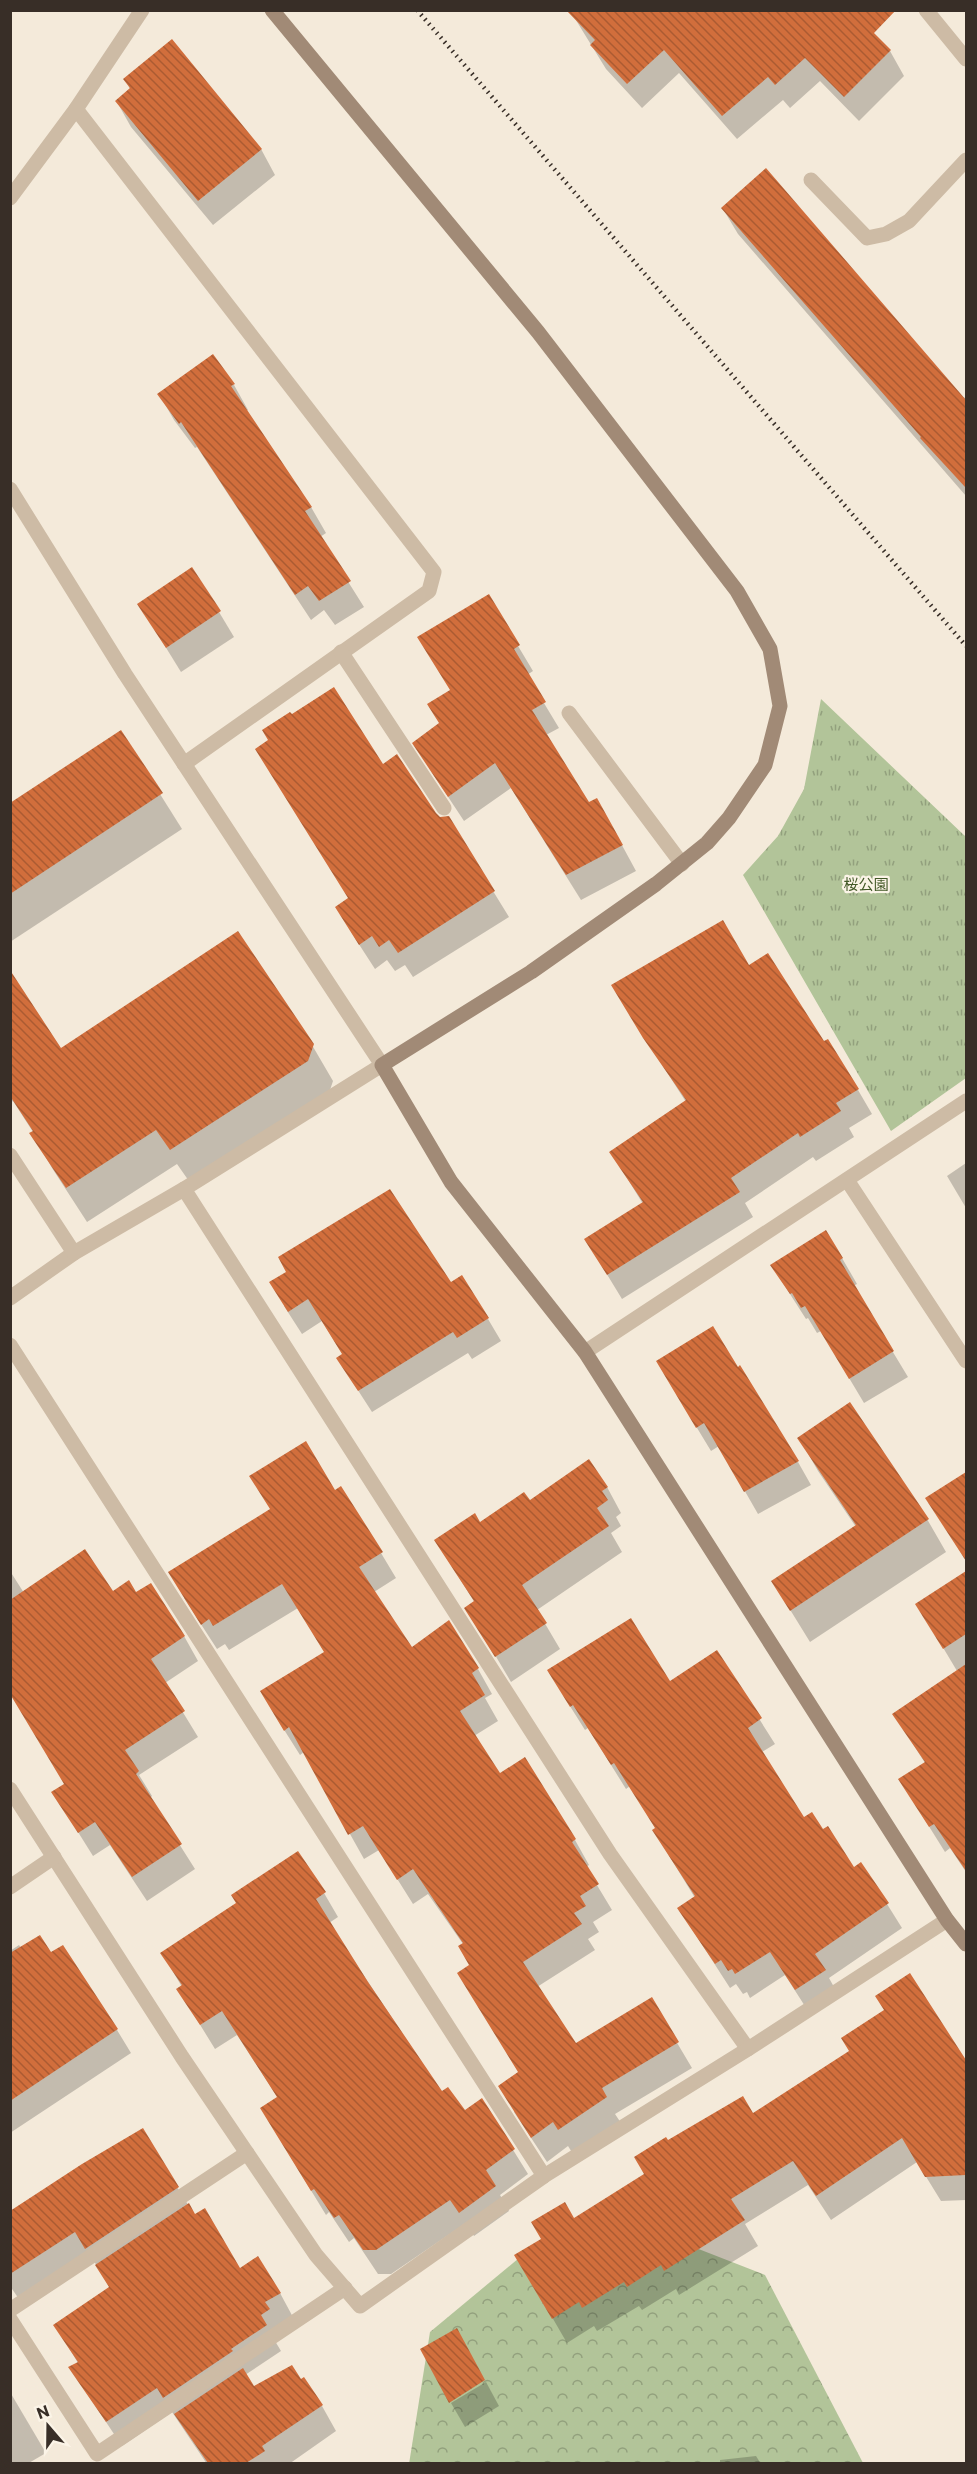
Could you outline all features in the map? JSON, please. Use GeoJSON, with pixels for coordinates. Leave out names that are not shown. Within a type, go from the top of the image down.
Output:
{"type":"FeatureCollection","features":[{"type":"Feature","properties":{"kind":"street"},"geometry":{"type":"LineString","coordinates":[[10,198],[76,109],[142,10]]}},
{"type":"Feature","properties":{"kind":"street"},"geometry":{"type":"LineString","coordinates":[[10,1298],[74,1253],[184,1189],[531,972],[656,884],[707,843],[729,819],[765,765],[780,706],[770,649],[737,591],[538,332],[298,45],[272,10]]}},
{"type":"Feature","properties":{"kind":"street"},"geometry":{"type":"LineString","coordinates":[[926,10],[966,58]]}},
{"type":"Feature","properties":{"kind":"street"},"geometry":{"type":"LineString","coordinates":[[76,109],[434,572],[429,591],[184,764]]}},
{"type":"Feature","properties":{"kind":"street"},"geometry":{"type":"LineString","coordinates":[[811,180],[867,238],[886,234],[909,220],[966,160]]}},
{"type":"Feature","properties":{"kind":"street"},"geometry":{"type":"LineString","coordinates":[[10,489],[125,674],[382,1065],[452,1182],[585,1352],[947,1920],[966,1944]]}},
{"type":"Feature","properties":{"kind":"street"},"geometry":{"type":"LineString","coordinates":[[341,652],[444,808]]}},
{"type":"Feature","properties":{"kind":"street"},"geometry":{"type":"LineString","coordinates":[[569,713],[682,864]]}},
{"type":"Feature","properties":{"kind":"street"},"geometry":{"type":"LineString","coordinates":[[585,1352],[966,1101]]}},
{"type":"Feature","properties":{"kind":"street"},"geometry":{"type":"LineString","coordinates":[[10,1155],[74,1253]]}},
{"type":"Feature","properties":{"kind":"street"},"geometry":{"type":"LineString","coordinates":[[847,1180],[966,1361]]}},
{"type":"Feature","properties":{"kind":"street"},"geometry":{"type":"LineString","coordinates":[[184,1189],[610,1854],[748,2049]]}},
{"type":"Feature","properties":{"kind":"street"},"geometry":{"type":"LineString","coordinates":[[10,1345],[544,2176]]}},
{"type":"Feature","properties":{"kind":"street"},"geometry":{"type":"LineString","coordinates":[[10,1789],[182,2057],[316,2255],[360,2306],[544,2176],[748,2049],[947,1920]]}},
{"type":"Feature","properties":{"kind":"street"},"geometry":{"type":"LineString","coordinates":[[10,1887],[54,1857]]}},
{"type":"Feature","properties":{"kind":"street"},"geometry":{"type":"LineString","coordinates":[[10,2310],[247,2153]]}},
{"type":"Feature","properties":{"kind":"street"},"geometry":{"type":"LineString","coordinates":[[10,2319],[97,2454],[345,2288]]}},
{"type":"Feature","properties":{"kind":"green space","name":"桜公園"},"geometry":{"type":"Polygon","coordinates":[[[821,699],[966,837],[966,1078],[891,1131],[743,875],[778,836],[804,789],[821,699]]]}},
{"type":"Feature","properties":{"kind":"green space"},"geometry":{"type":"Polygon","coordinates":[[[678,2241],[765,2275],[863,2463],[409,2464],[430,2332],[531,2248],[678,2241]]]}},
{"type":"Feature","properties":{"kind":"building"},"geometry":{"type":"Polygon","coordinates":[[[566,10],[896,10],[874,33],[891,50],[844,97],[805,58],[775,85],[768,77],[722,116],[664,50],[627,84],[590,45],[595,40],[566,10]]]}},
{"type":"Feature","properties":{"kind":"building"},"geometry":{"type":"Polygon","coordinates":[[[172,39],[262,149],[198,201],[115,101],[130,88],[123,79],[172,39]]]}},
{"type":"Feature","properties":{"kind":"building"},"geometry":{"type":"Polygon","coordinates":[[[766,168],[966,400],[966,488],[721,208],[766,168]]]}},
{"type":"Feature","properties":{"kind":"building"},"geometry":{"type":"Polygon","coordinates":[[[213,354],[235,384],[231,386],[312,507],[305,511],[351,581],[319,601],[308,586],[295,595],[181,422],[179,424],[157,394],[213,354]]]}},
{"type":"Feature","properties":{"kind":"building"},"geometry":{"type":"Polygon","coordinates":[[[192,567],[221,611],[166,648],[137,604],[192,567]]]}},
{"type":"Feature","properties":{"kind":"building"},"geometry":{"type":"Polygon","coordinates":[[[489,594],[520,645],[514,649],[546,702],[532,710],[589,802],[597,798],[623,845],[566,875],[495,763],[448,797],[412,743],[439,723],[427,704],[450,690],[417,637],[489,594]]]}},
{"type":"Feature","properties":{"kind":"building"},"geometry":{"type":"Polygon","coordinates":[[[334,687],[383,764],[397,754],[436,813],[440,817],[449,816],[495,891],[398,953],[389,940],[379,947],[372,936],[359,945],[335,907],[348,898],[255,749],[268,740],[262,730],[334,687]]]}},
{"type":"Feature","properties":{"kind":"building"},"geometry":{"type":"Polygon","coordinates":[[[121,730],[163,793],[10,894],[10,803],[121,730]]]}},
{"type":"Feature","properties":{"kind":"building"},"geometry":{"type":"Polygon","coordinates":[[[723,920],[749,965],[768,953],[824,1041],[828,1039],[859,1089],[836,1103],[841,1111],[800,1137],[798,1133],[731,1178],[740,1192],[607,1275],[584,1239],[643,1202],[609,1152],[686,1100],[643,1038],[611,985],[723,920]]]}},
{"type":"Feature","properties":{"kind":"building"},"geometry":{"type":"Polygon","coordinates":[[[238,931],[314,1044],[308,1061],[170,1150],[156,1130],[66,1188],[29,1133],[33,1131],[10,1096],[10,970],[61,1048],[238,931]]]}},
{"type":"Feature","properties":{"kind":"building"},"geometry":{"type":"Polygon","coordinates":[[[390,1189],[451,1282],[462,1275],[489,1318],[457,1338],[453,1332],[358,1391],[336,1358],[342,1354],[308,1299],[288,1312],[269,1282],[286,1272],[278,1257],[390,1189]]]}},
{"type":"Feature","properties":{"kind":"building"},"geometry":{"type":"Polygon","coordinates":[[[826,1230],[843,1258],[840,1260],[894,1351],[849,1379],[805,1306],[801,1308],[770,1265],[826,1230]]]}},
{"type":"Feature","properties":{"kind":"building"},"geometry":{"type":"Polygon","coordinates":[[[713,1326],[738,1367],[740,1365],[799,1461],[744,1492],[704,1423],[696,1428],[656,1361],[713,1326]]]}},
{"type":"Feature","properties":{"kind":"building"},"geometry":{"type":"Polygon","coordinates":[[[850,1402],[929,1519],[790,1611],[771,1581],[856,1525],[797,1438],[850,1402]]]}},
{"type":"Feature","properties":{"kind":"building"},"geometry":{"type":"Polygon","coordinates":[[[306,1441],[335,1490],[341,1486],[383,1552],[359,1567],[412,1647],[449,1620],[479,1668],[472,1673],[485,1695],[460,1711],[500,1773],[525,1757],[576,1839],[572,1842],[599,1884],[580,1896],[586,1906],[574,1913],[582,1924],[523,1962],[576,2043],[652,1997],[679,2042],[602,2088],[607,2097],[558,2130],[553,2122],[531,2138],[498,2086],[518,2072],[457,1973],[469,1965],[458,1946],[463,1943],[413,1869],[397,1880],[363,1826],[348,1835],[289,1727],[284,1731],[260,1691],[324,1652],[282,1584],[213,1626],[209,1619],[201,1625],[168,1572],[270,1509],[249,1476],[306,1441]]]}},
{"type":"Feature","properties":{"kind":"building"},"geometry":{"type":"Polygon","coordinates":[[[589,1459],[608,1487],[602,1491],[608,1500],[597,1508],[609,1526],[522,1585],[547,1623],[495,1657],[464,1608],[474,1601],[434,1540],[475,1513],[480,1522],[524,1492],[530,1500],[589,1459]]]}},
{"type":"Feature","properties":{"kind":"building"},"geometry":{"type":"Polygon","coordinates":[[[966,1472],[966,1561],[925,1498],[966,1472]]]}},
{"type":"Feature","properties":{"kind":"building"},"geometry":{"type":"Polygon","coordinates":[[[85,1549],[113,1591],[129,1580],[136,1592],[151,1583],[185,1636],[151,1659],[185,1711],[125,1750],[139,1771],[136,1774],[182,1844],[132,1877],[95,1822],[78,1833],[51,1792],[64,1784],[10,1694],[10,1600],[85,1549]]]}},
{"type":"Feature","properties":{"kind":"building"},"geometry":{"type":"Polygon","coordinates":[[[966,1571],[966,1634],[943,1649],[915,1604],[966,1571]]]}},
{"type":"Feature","properties":{"kind":"building"},"geometry":{"type":"Polygon","coordinates":[[[631,1618],[670,1681],[717,1650],[762,1718],[748,1728],[804,1817],[812,1812],[823,1829],[828,1826],[854,1867],[861,1862],[889,1903],[815,1954],[826,1970],[795,1990],[770,1952],[735,1974],[732,1969],[728,1971],[721,1960],[715,1964],[677,1908],[695,1896],[652,1830],[655,1828],[614,1763],[611,1765],[573,1705],[570,1707],[547,1670],[631,1618]]]}},
{"type":"Feature","properties":{"kind":"building"},"geometry":{"type":"Polygon","coordinates":[[[966,1664],[966,1871],[934,1824],[929,1827],[898,1779],[925,1762],[892,1714],[966,1664]]]}},
{"type":"Feature","properties":{"kind":"building"},"geometry":{"type":"Polygon","coordinates":[[[298,1851],[326,1892],[316,1899],[368,1982],[442,2091],[448,2087],[465,2110],[482,2098],[515,2149],[486,2170],[496,2186],[459,2213],[450,2200],[376,2250],[363,2250],[339,2215],[334,2218],[314,2189],[311,2191],[260,2108],[277,2097],[222,2011],[200,2025],[176,1989],[182,1985],[160,1953],[236,1903],[231,1895],[298,1851]]]}},
{"type":"Feature","properties":{"kind":"building"},"geometry":{"type":"Polygon","coordinates":[[[40,1935],[51,1952],[63,1945],[118,2029],[10,2101],[10,1953],[40,1935]]]}},
{"type":"Feature","properties":{"kind":"building"},"geometry":{"type":"Polygon","coordinates":[[[910,1973],[966,2060],[966,2175],[925,2177],[902,2138],[816,2196],[793,2161],[731,2199],[745,2220],[664,2271],[661,2265],[627,2287],[624,2282],[582,2308],[579,2302],[552,2319],[514,2255],[541,2239],[531,2222],[565,2202],[574,2218],[644,2174],[634,2157],[666,2137],[668,2140],[743,2096],[753,2113],[849,2051],[841,2038],[884,2010],[875,1996],[910,1973]]]}},
{"type":"Feature","properties":{"kind":"building"},"geometry":{"type":"Polygon","coordinates":[[[143,2128],[179,2187],[85,2249],[75,2232],[10,2274],[10,2211],[143,2128]]]}},
{"type":"Feature","properties":{"kind":"building"},"geometry":{"type":"Polygon","coordinates":[[[189,2203],[195,2214],[205,2208],[240,2268],[258,2256],[281,2293],[265,2302],[270,2309],[261,2315],[267,2325],[231,2349],[233,2351],[163,2398],[157,2388],[106,2422],[68,2367],[78,2362],[53,2325],[109,2287],[95,2265],[189,2203]]]}},
{"type":"Feature","properties":{"kind":"building"},"geometry":{"type":"Polygon","coordinates":[[[457,2328],[485,2380],[449,2403],[420,2349],[457,2328]]]}},
{"type":"Feature","properties":{"kind":"building"},"geometry":{"type":"Polygon","coordinates":[[[292,2365],[301,2379],[304,2377],[323,2405],[262,2446],[265,2451],[246,2463],[208,2463],[174,2414],[243,2368],[254,2386],[292,2365]]]}},
{"type":"Feature","properties":{"kind":"railway"},"geometry":{"type":"LineString","coordinates":[[417,10],[966,646]]}}]}
